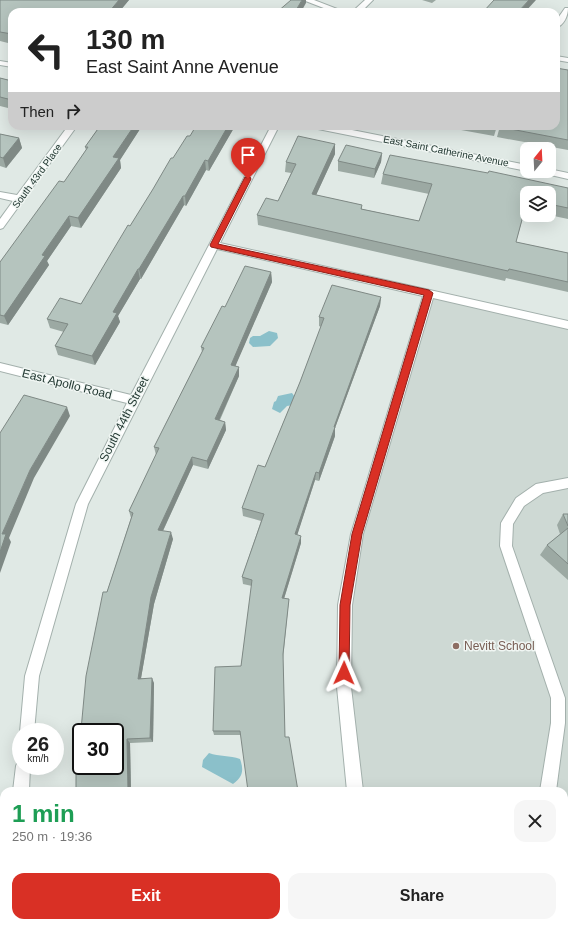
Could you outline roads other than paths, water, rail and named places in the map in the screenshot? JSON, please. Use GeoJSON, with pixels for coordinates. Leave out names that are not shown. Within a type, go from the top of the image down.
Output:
{"type":"FeatureCollection","features":[{"type":"Feature","properties":{"kind":"street"},"geometry":{"type":"LineString","coordinates":[[307,0],[330,8]]}},
{"type":"Feature","properties":{"kind":"street"},"geometry":{"type":"LineString","coordinates":[[360,8],[369,0]]}},
{"type":"Feature","properties":{"kind":"street"},"geometry":{"type":"LineString","coordinates":[[560,21],[568,10]]}},
{"type":"Feature","properties":{"kind":"street","name":"South 43rd Place"},"geometry":{"type":"LineString","coordinates":[[0,226],[70,130]]}},
{"type":"Feature","properties":{"kind":"street","name":"South 44th Street"},"geometry":{"type":"LineString","coordinates":[[27,723],[32,676],[82,504],[273,130]]}},
{"type":"Feature","properties":{"kind":"street","name":"East Saint Catherine Avenue"},"geometry":{"type":"LineString","coordinates":[[338,130],[520,167]]}},
{"type":"Feature","properties":{"kind":"street"},"geometry":{"type":"LineString","coordinates":[[556,173],[568,176]]}},
{"type":"Feature","properties":{"kind":"street"},"geometry":{"type":"LineString","coordinates":[[0,195],[20,200]]}},
{"type":"Feature","properties":{"kind":"street"},"geometry":{"type":"LineString","coordinates":[[214,245],[568,325]]}},
{"type":"Feature","properties":{"kind":"street"},"geometry":{"type":"LineString","coordinates":[[355,787],[344,687],[345,605],[357,534],[429,293]]}},
{"type":"Feature","properties":{"kind":"street","name":"East Apollo Road"},"geometry":{"type":"LineString","coordinates":[[0,367],[134,400]]}},
{"type":"Feature","properties":{"kind":"street"},"geometry":{"type":"LineString","coordinates":[[549,787],[558,723],[558,698],[506,546],[507,523],[520,502],[540,488],[568,483]]}},
{"type":"Feature","properties":{"kind":"street"},"geometry":{"type":"LineString","coordinates":[[21,787],[22,775]]}},
{"type":"Feature","properties":{"kind":"water"},"geometry":{"type":"Polygon","coordinates":[[[269,331],[277,333],[278,338],[270,346],[253,347],[249,343],[250,338],[253,336],[260,336],[269,331]]]}},
{"type":"Feature","properties":{"kind":"water"},"geometry":{"type":"Polygon","coordinates":[[[292,393],[297,400],[293,405],[287,406],[280,413],[272,409],[278,396],[292,393]]]}},
{"type":"Feature","properties":{"kind":"water"},"geometry":{"type":"Polygon","coordinates":[[[209,753],[240,759],[242,773],[239,779],[233,784],[202,767],[203,760],[209,753]]]}},
{"type":"Feature","properties":{"kind":"place","name":"Nevitt School"},"geometry":{"type":"Point","coordinates":[456,646]}}]}
